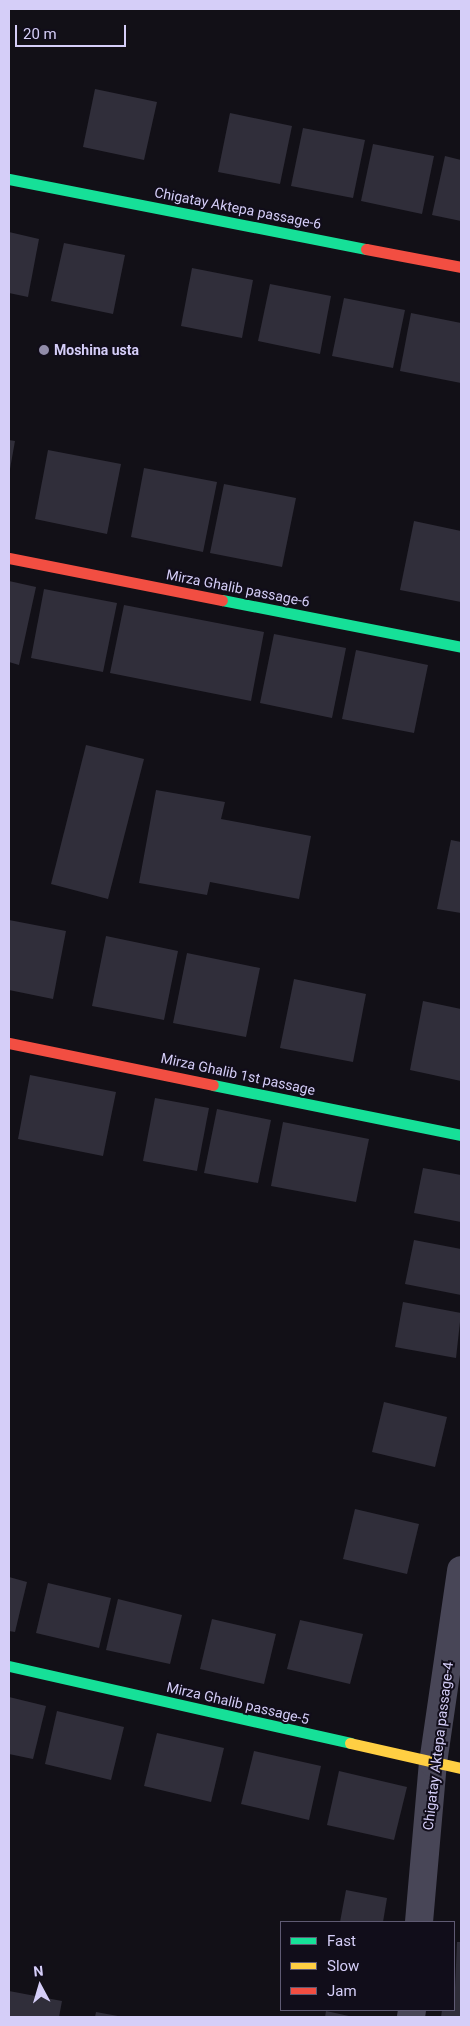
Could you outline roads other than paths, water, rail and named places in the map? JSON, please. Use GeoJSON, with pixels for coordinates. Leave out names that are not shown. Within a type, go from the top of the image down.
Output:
{"type":"FeatureCollection","features":[{"type":"Feature","properties":{"kind":"street","name":"Chigatay Aktepa passage-6"},"geometry":{"type":"LineString","coordinates":[[9,179],[461,267]]}},
{"type":"Feature","properties":{"kind":"street","name":"Mirza Ghalib passage-6"},"geometry":{"type":"LineString","coordinates":[[9,558],[461,647]]}},
{"type":"Feature","properties":{"kind":"street","name":"Mirza Ghalib 1st passage"},"geometry":{"type":"LineString","coordinates":[[9,1043],[461,1135]]}},
{"type":"Feature","properties":{"kind":"street","name":"Chigatay Aktepa passage-4"},"geometry":{"type":"LineString","coordinates":[[419,1921],[433,1763],[461,1570]]}},
{"type":"Feature","properties":{"kind":"street","name":"Mirza Ghalib passage-5"},"geometry":{"type":"LineString","coordinates":[[9,1666],[461,1768]]}},
{"type":"Feature","properties":{"kind":"place","name":"Moshina usta"},"geometry":{"type":"Point","coordinates":[44,350]}}]}
